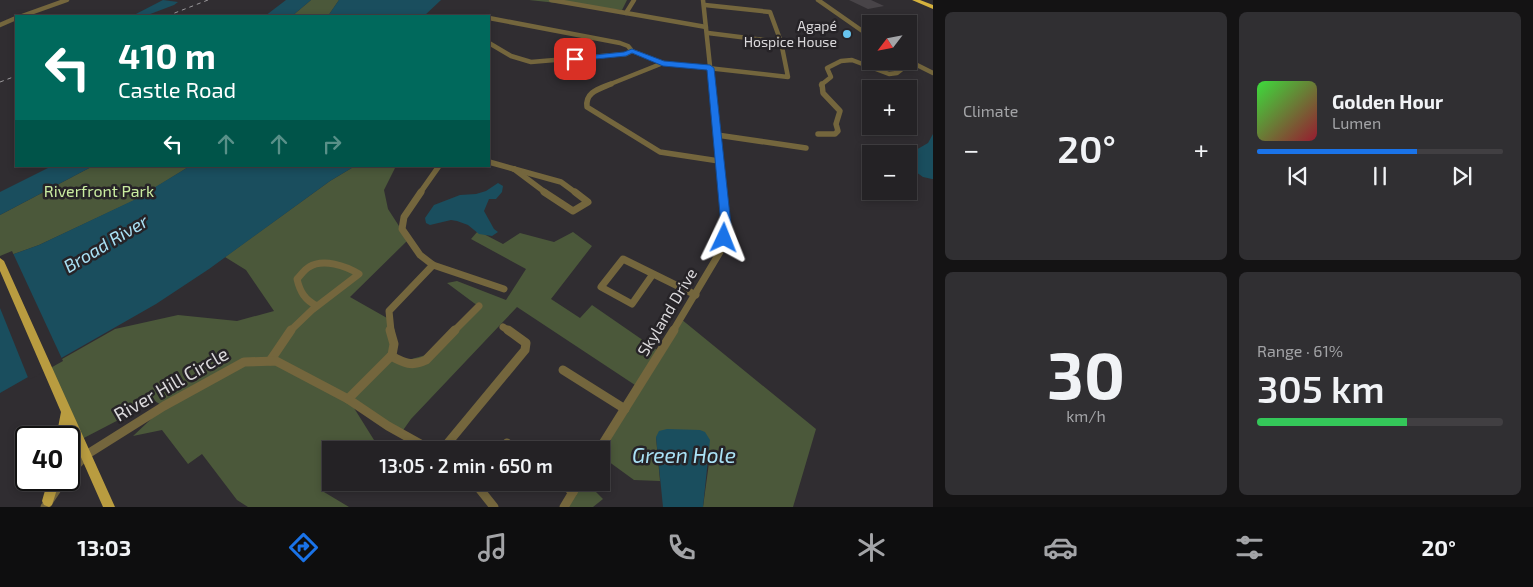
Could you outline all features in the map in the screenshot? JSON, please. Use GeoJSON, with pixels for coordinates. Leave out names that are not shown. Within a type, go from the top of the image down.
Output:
{"type":"FeatureCollection","features":[{"type":"Feature","properties":{"kind":"highway"},"geometry":{"type":"LineString","coordinates":[[915,0],[933,7]]}},
{"type":"Feature","properties":{"kind":"highway"},"geometry":{"type":"LineString","coordinates":[[925,0],[933,3]]}},
{"type":"Feature","properties":{"kind":"main road"},"geometry":{"type":"LineString","coordinates":[[0,261],[109,507]]}},
{"type":"Feature","properties":{"kind":"main road"},"geometry":{"type":"LineString","coordinates":[[64,426],[67,411]]}},
{"type":"Feature","properties":{"kind":"main road"},"geometry":{"type":"LineString","coordinates":[[47,504],[51,491]]}},
{"type":"Feature","properties":{"kind":"street"},"geometry":{"type":"LineString","coordinates":[[25,15],[67,0]]}},
{"type":"Feature","properties":{"kind":"street"},"geometry":{"type":"LineString","coordinates":[[551,0],[781,42]]}},
{"type":"Feature","properties":{"kind":"street"},"geometry":{"type":"LineString","coordinates":[[626,13],[634,0]]}},
{"type":"Feature","properties":{"kind":"street"},"geometry":{"type":"LineString","coordinates":[[818,0],[862,31]]}},
{"type":"Feature","properties":{"kind":"street"},"geometry":{"type":"LineString","coordinates":[[490,18],[620,43],[632,51],[663,64],[788,77],[781,42],[770,12],[704,3]]}},
{"type":"Feature","properties":{"kind":"street","name":"Skyland Drive"},"geometry":{"type":"LineString","coordinates":[[605,441],[696,294],[720,252],[724,238],[726,225],[704,3]]}},
{"type":"Feature","properties":{"kind":"street"},"geometry":{"type":"LineString","coordinates":[[0,25],[15,18]]}},
{"type":"Feature","properties":{"kind":"street"},"geometry":{"type":"LineString","coordinates":[[490,44],[511,56],[530,62],[626,54],[632,51]]}},
{"type":"Feature","properties":{"kind":"street"},"geometry":{"type":"LineString","coordinates":[[818,134],[835,134],[838,131],[836,124],[840,111],[823,93],[821,85],[831,77],[827,68],[840,61],[852,60],[862,65]]}},
{"type":"Feature","properties":{"kind":"street"},"geometry":{"type":"LineString","coordinates":[[663,64],[596,90],[586,100],[588,107],[660,152],[719,162]]}},
{"type":"Feature","properties":{"kind":"street"},"geometry":{"type":"LineString","coordinates":[[918,66],[933,73]]}},
{"type":"Feature","properties":{"kind":"street"},"geometry":{"type":"LineString","coordinates":[[876,70],[896,74],[901,70]]}},
{"type":"Feature","properties":{"kind":"street"},"geometry":{"type":"LineString","coordinates":[[717,135],[806,148]]}},
{"type":"Feature","properties":{"kind":"street"},"geometry":{"type":"LineString","coordinates":[[490,162],[514,168],[561,182],[588,202],[573,211],[529,182],[514,168]]}},
{"type":"Feature","properties":{"kind":"street"},"geometry":{"type":"LineString","coordinates":[[438,167],[404,217],[402,229],[408,240],[420,254],[433,265],[504,289]]}},
{"type":"Feature","properties":{"kind":"street"},"geometry":{"type":"LineString","coordinates":[[653,274],[632,304],[601,287],[623,259],[696,294]]}},
{"type":"Feature","properties":{"kind":"street"},"geometry":{"type":"LineString","coordinates":[[270,361],[287,336],[317,306],[359,274],[351,268],[332,264],[310,266],[297,279],[299,290],[309,302],[317,306]]}},
{"type":"Feature","properties":{"kind":"street"},"geometry":{"type":"LineString","coordinates":[[348,399],[391,356],[395,347],[387,318],[389,311],[433,265]]}},
{"type":"Feature","properties":{"kind":"street"},"geometry":{"type":"LineString","coordinates":[[391,356],[416,366],[426,360],[479,306]]}},
{"type":"Feature","properties":{"kind":"street"},"geometry":{"type":"LineString","coordinates":[[449,441],[525,350],[526,343],[503,328]]}},
{"type":"Feature","properties":{"kind":"street","name":"River Hill Circle"},"geometry":{"type":"LineString","coordinates":[[80,461],[86,455],[164,406],[244,362],[276,361],[348,399],[388,426],[415,441]]}},
{"type":"Feature","properties":{"kind":"street"},"geometry":{"type":"LineString","coordinates":[[563,370],[625,409]]}},
{"type":"Feature","properties":{"kind":"street"},"geometry":{"type":"LineString","coordinates":[[47,504],[56,491]]}},
{"type":"Feature","properties":{"kind":"street"},"geometry":{"type":"LineString","coordinates":[[481,491],[494,507]]}},
{"type":"Feature","properties":{"kind":"street"},"geometry":{"type":"LineString","coordinates":[[564,507],[573,492]]}},
{"type":"Feature","properties":{"kind":"green space"},"geometry":{"type":"Polygon","coordinates":[[[311,0],[339,0],[329,15],[293,15],[311,0]]]}},
{"type":"Feature","properties":{"kind":"green space"},"geometry":{"type":"Polygon","coordinates":[[[529,0],[627,0],[622,10],[529,0]]]}},
{"type":"Feature","properties":{"kind":"green space","name":"Riverfront Park"},"geometry":{"type":"Polygon","coordinates":[[[91,167],[188,167],[135,200],[39,245],[0,259],[0,215],[91,167]]]}},
{"type":"Feature","properties":{"kind":"green space"},"geometry":{"type":"Polygon","coordinates":[[[353,167],[396,167],[384,190],[388,209],[408,240],[350,297],[387,318],[392,355],[401,362],[433,353],[478,306],[447,283],[457,281],[506,300],[526,269],[471,239],[478,231],[503,244],[520,233],[554,242],[573,232],[592,246],[551,299],[580,318],[592,305],[660,352],[681,319],[816,429],[793,507],[703,507],[709,463],[656,437],[660,481],[634,480],[610,463],[610,441],[606,441],[638,387],[517,307],[411,419],[401,433],[349,400],[374,440],[322,441],[322,491],[349,507],[248,507],[237,500],[202,454],[188,464],[162,430],[133,436],[164,407],[155,401],[80,440],[80,426],[74,426],[48,367],[115,329],[178,315],[237,321],[274,311],[246,270],[225,257],[330,181],[353,167]]]}},
{"type":"Feature","properties":{"kind":"green space"},"geometry":{"type":"Polygon","coordinates":[[[574,491],[595,491],[603,499],[593,507],[564,507],[574,491]]]}},
{"type":"Feature","properties":{"kind":"water"},"geometry":{"type":"Polygon","coordinates":[[[163,0],[178,2],[148,15],[134,15],[163,0]]]}},
{"type":"Feature","properties":{"kind":"water"},"geometry":{"type":"Polygon","coordinates":[[[286,0],[311,0],[293,15],[266,15],[286,0]]]}},
{"type":"Feature","properties":{"kind":"water"},"geometry":{"type":"Polygon","coordinates":[[[339,0],[441,0],[425,15],[329,15],[339,0]]]}},
{"type":"Feature","properties":{"kind":"water"},"geometry":{"type":"Polygon","coordinates":[[[933,134],[933,179],[923,177],[917,173],[917,149],[928,143],[933,134]]]}},
{"type":"Feature","properties":{"kind":"water"},"geometry":{"type":"Polygon","coordinates":[[[50,167],[91,167],[0,215],[0,192],[50,167]]]}},
{"type":"Feature","properties":{"kind":"water","name":"Broad River"},"geometry":{"type":"Polygon","coordinates":[[[188,167],[353,167],[330,181],[209,269],[156,304],[0,393],[0,259],[39,245],[134,200],[188,167]]]}},
{"type":"Feature","properties":{"kind":"water"},"geometry":{"type":"Polygon","coordinates":[[[498,183],[503,186],[502,192],[496,199],[489,199],[484,211],[494,229],[498,232],[492,236],[479,234],[468,225],[457,221],[451,220],[430,225],[426,223],[425,218],[434,205],[460,195],[486,191],[498,183]]]}},
{"type":"Feature","properties":{"kind":"water","name":"Green Hole"},"geometry":{"type":"Polygon","coordinates":[[[667,429],[700,430],[705,432],[710,440],[703,507],[663,507],[656,437],[659,431],[667,429]]]}},
{"type":"Feature","properties":{"kind":"pier"},"geometry":{"type":"Polygon","coordinates":[[[12,251],[63,361],[29,380],[0,308],[0,256],[12,251]]]}},
{"type":"Feature","properties":{"kind":"building"},"geometry":{"type":"Polygon","coordinates":[[[849,0],[871,0],[884,6],[868,9],[849,0]]]}},
{"type":"Feature","properties":{"kind":"railway"},"geometry":{"type":"LineString","coordinates":[[170,15],[208,0]]}},
{"type":"Feature","properties":{"kind":"railway"},"geometry":{"type":"LineString","coordinates":[[0,82],[15,76]]}},
{"type":"Feature","properties":{"kind":"place","name":"Agapé Hospice House"},"geometry":{"type":"Point","coordinates":[847,34]}},
{"type":"Feature","properties":{"kind":"route"},"geometry":{"type":"LineString","coordinates":[[575,59],[626,54],[632,51],[663,64],[671,63],[710,68],[726,225],[724,238]]}}]}
